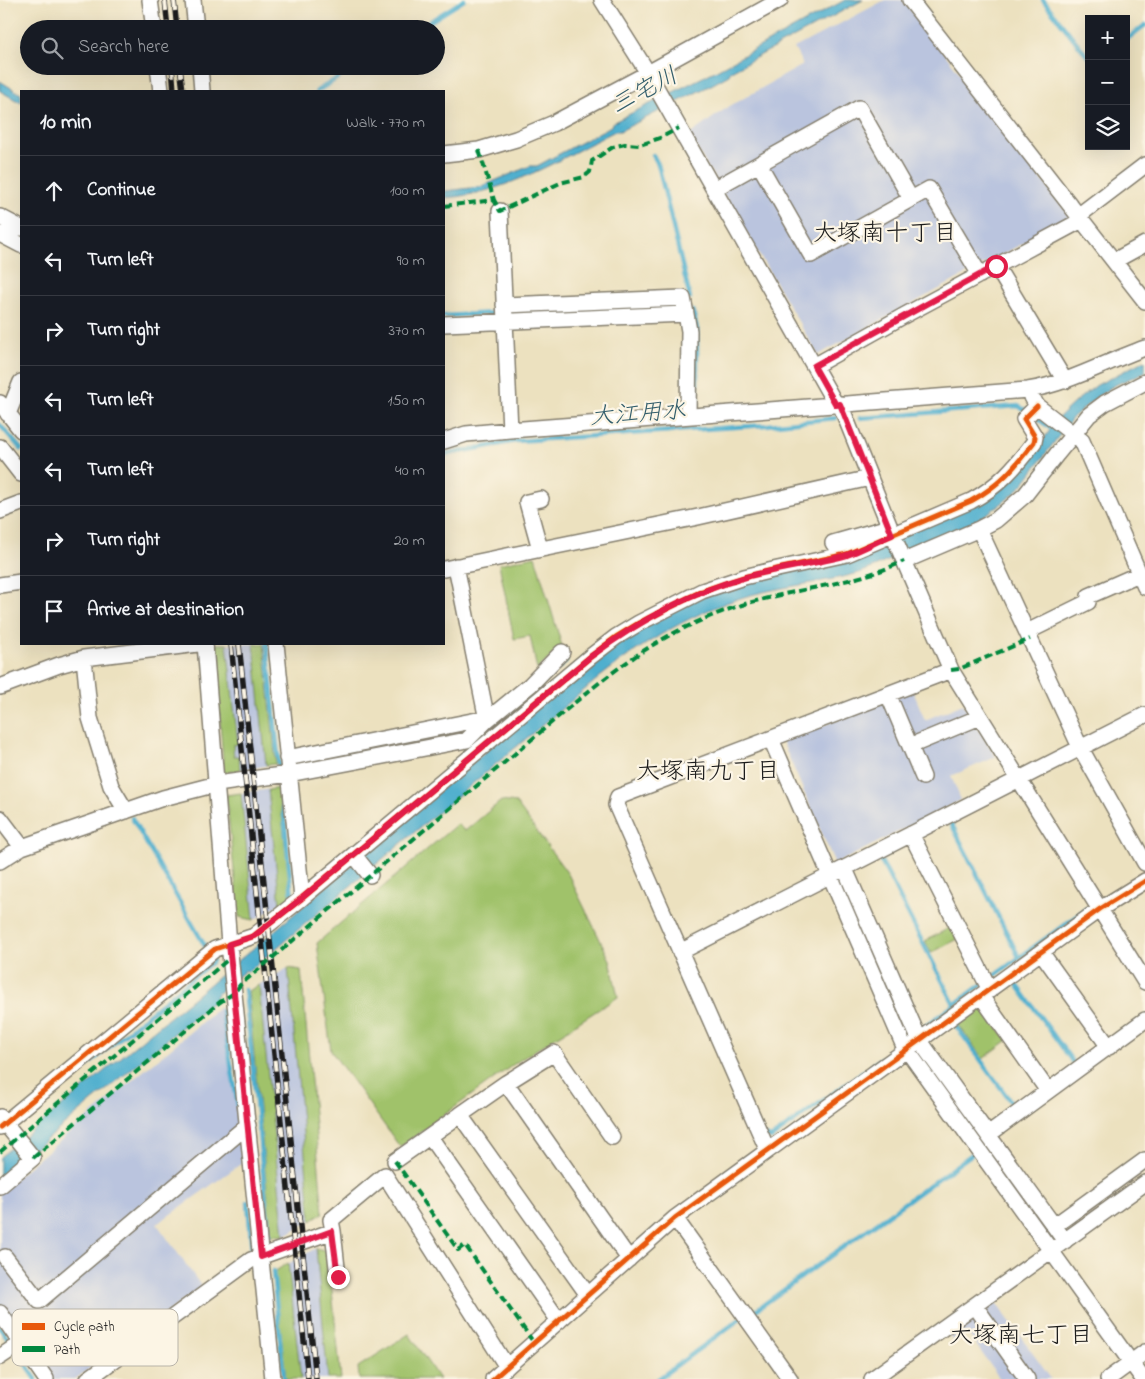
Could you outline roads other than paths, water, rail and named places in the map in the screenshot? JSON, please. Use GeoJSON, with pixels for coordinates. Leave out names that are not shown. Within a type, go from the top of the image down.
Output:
{"type":"FeatureCollection","features":[{"type":"Feature","properties":{"kind":"street"},"geometry":{"type":"LineString","coordinates":[[150,0],[153,20]]}},
{"type":"Feature","properties":{"kind":"street"},"geometry":{"type":"LineString","coordinates":[[193,0],[195,20]]}},
{"type":"Feature","properties":{"kind":"street"},"geometry":{"type":"LineString","coordinates":[[602,0],[652,80],[814,366],[838,404],[951,670],[1145,982]]}},
{"type":"Feature","properties":{"kind":"street"},"geometry":{"type":"LineString","coordinates":[[445,154],[480,150],[516,139],[652,80],[780,0]]}},
{"type":"Feature","properties":{"kind":"street"},"geometry":{"type":"LineString","coordinates":[[910,0],[1145,302]]}},
{"type":"Feature","properties":{"kind":"street"},"geometry":{"type":"LineString","coordinates":[[159,75],[161,90]]}},
{"type":"Feature","properties":{"kind":"street"},"geometry":{"type":"LineString","coordinates":[[201,75],[202,90]]}},
{"type":"Feature","properties":{"kind":"street"},"geometry":{"type":"LineString","coordinates":[[714,190],[859,108],[911,199]]}},
{"type":"Feature","properties":{"kind":"street"},"geometry":{"type":"LineString","coordinates":[[759,164],[811,254],[929,189],[980,275]]}},
{"type":"Feature","properties":{"kind":"street"},"geometry":{"type":"LineString","coordinates":[[814,366],[1080,218],[1145,165]]}},
{"type":"Feature","properties":{"kind":"street"},"geometry":{"type":"LineString","coordinates":[[500,211],[510,430]]}},
{"type":"Feature","properties":{"kind":"street"},"geometry":{"type":"LineString","coordinates":[[0,217],[20,227]]}},
{"type":"Feature","properties":{"kind":"street"},"geometry":{"type":"LineString","coordinates":[[0,234],[20,244]]}},
{"type":"Feature","properties":{"kind":"street"},"geometry":{"type":"LineString","coordinates":[[1114,261],[1145,244]]}},
{"type":"Feature","properties":{"kind":"street"},"geometry":{"type":"LineString","coordinates":[[996,266],[1065,382]]}},
{"type":"Feature","properties":{"kind":"street"},"geometry":{"type":"LineString","coordinates":[[504,305],[683,298],[689,331],[688,416]]}},
{"type":"Feature","properties":{"kind":"street"},"geometry":{"type":"LineString","coordinates":[[445,324],[686,314]]}},
{"type":"Feature","properties":{"kind":"street"},"geometry":{"type":"LineString","coordinates":[[445,441],[466,434],[510,430],[1028,390],[1065,382],[1145,348]]}},
{"type":"Feature","properties":{"kind":"street"},"geometry":{"type":"LineString","coordinates":[[903,560],[979,529],[996,520],[1025,495],[1089,415],[1105,403],[1145,382]]}},
{"type":"Feature","properties":{"kind":"street"},"geometry":{"type":"LineString","coordinates":[[20,384],[4,409],[20,429]]}},
{"type":"Feature","properties":{"kind":"street"},"geometry":{"type":"LineString","coordinates":[[1028,390],[1033,410]]}},
{"type":"Feature","properties":{"kind":"street"},"geometry":{"type":"LineString","coordinates":[[1027,632],[1088,602],[1089,596],[1142,580],[1082,441],[1053,418],[1033,410]]}},
{"type":"Feature","properties":{"kind":"street"},"geometry":{"type":"LineString","coordinates":[[0,1186],[33,1158],[1,1122],[215,949],[254,936],[354,856],[616,637],[702,591],[744,577],[847,554],[892,533],[971,501],[1001,481],[1034,442],[1035,437],[1024,419],[1033,410]]}},
{"type":"Feature","properties":{"kind":"street"},"geometry":{"type":"LineString","coordinates":[[0,446],[20,473]]}},
{"type":"Feature","properties":{"kind":"street"},"geometry":{"type":"LineString","coordinates":[[487,719],[450,567],[698,517],[870,478]]}},
{"type":"Feature","properties":{"kind":"street"},"geometry":{"type":"LineString","coordinates":[[540,549],[527,502],[541,499]]}},
{"type":"Feature","properties":{"kind":"street"},"geometry":{"type":"LineString","coordinates":[[0,511],[20,503]]}},
{"type":"Feature","properties":{"kind":"street"},"geometry":{"type":"LineString","coordinates":[[979,529],[1080,747],[1145,863]]}},
{"type":"Feature","properties":{"kind":"street"},"geometry":{"type":"LineString","coordinates":[[833,543],[892,533]]}},
{"type":"Feature","properties":{"kind":"street"},"geometry":{"type":"LineString","coordinates":[[0,585],[20,582]]}},
{"type":"Feature","properties":{"kind":"street"},"geometry":{"type":"LineString","coordinates":[[0,687],[93,654],[188,645]]}},
{"type":"Feature","properties":{"kind":"street"},"geometry":{"type":"LineString","coordinates":[[205,645],[229,944],[273,1379]]}},
{"type":"Feature","properties":{"kind":"street"},"geometry":{"type":"LineString","coordinates":[[276,645],[302,898]]}},
{"type":"Feature","properties":{"kind":"street"},"geometry":{"type":"LineString","coordinates":[[0,861],[22,847],[163,798],[217,784],[289,774],[467,740],[487,719],[530,686],[562,652]]}},
{"type":"Feature","properties":{"kind":"street"},"geometry":{"type":"LineString","coordinates":[[93,654],[90,718],[111,786],[130,810]]}},
{"type":"Feature","properties":{"kind":"street"},"geometry":{"type":"LineString","coordinates":[[767,1149],[616,805],[618,797],[951,670]]}},
{"type":"Feature","properties":{"kind":"street"},"geometry":{"type":"LineString","coordinates":[[888,694],[922,777]]}},
{"type":"Feature","properties":{"kind":"street"},"geometry":{"type":"LineString","coordinates":[[680,952],[1145,715]]}},
{"type":"Feature","properties":{"kind":"street"},"geometry":{"type":"LineString","coordinates":[[910,746],[980,717]]}},
{"type":"Feature","properties":{"kind":"street"},"geometry":{"type":"LineString","coordinates":[[287,758],[487,719]]}},
{"type":"Feature","properties":{"kind":"street"},"geometry":{"type":"LineString","coordinates":[[771,739],[906,1050],[1143,1379]]}},
{"type":"Feature","properties":{"kind":"street"},"geometry":{"type":"LineString","coordinates":[[0,818],[22,847]]}},
{"type":"Feature","properties":{"kind":"street"},"geometry":{"type":"LineString","coordinates":[[911,834],[985,993],[1048,1092]]}},
{"type":"Feature","properties":{"kind":"street"},"geometry":{"type":"LineString","coordinates":[[354,856],[370,874]]}},
{"type":"Feature","properties":{"kind":"street"},"geometry":{"type":"LineString","coordinates":[[845,869],[920,1041],[1065,1241]]}},
{"type":"Feature","properties":{"kind":"street"},"geometry":{"type":"LineString","coordinates":[[493,1379],[675,1218],[767,1149],[920,1041],[1100,909],[1145,881]]}},
{"type":"Feature","properties":{"kind":"street"},"geometry":{"type":"LineString","coordinates":[[1041,952],[1109,1047]]}},
{"type":"Feature","properties":{"kind":"street"},"geometry":{"type":"LineString","coordinates":[[988,1135],[1145,1020]]}},
{"type":"Feature","properties":{"kind":"street"},"geometry":{"type":"LineString","coordinates":[[395,1161],[506,1083],[554,1053],[612,1137]]}},
{"type":"Feature","properties":{"kind":"street"},"geometry":{"type":"LineString","coordinates":[[506,1083],[629,1259]]}},
{"type":"Feature","properties":{"kind":"street"},"geometry":{"type":"LineString","coordinates":[[460,1115],[588,1295]]}},
{"type":"Feature","properties":{"kind":"street"},"geometry":{"type":"LineString","coordinates":[[5,1257],[39,1301],[248,1125]]}},
{"type":"Feature","properties":{"kind":"street"},"geometry":{"type":"LineString","coordinates":[[430,1137],[559,1321]]}},
{"type":"Feature","properties":{"kind":"street"},"geometry":{"type":"LineString","coordinates":[[1054,1226],[1145,1160]]}},
{"type":"Feature","properties":{"kind":"street"},"geometry":{"type":"LineString","coordinates":[[338,1277],[331,1220],[385,1175],[507,1367]]}},
{"type":"Feature","properties":{"kind":"street"},"geometry":{"type":"LineString","coordinates":[[872,1379],[1145,1183]]}},
{"type":"Feature","properties":{"kind":"street"},"geometry":{"type":"LineString","coordinates":[[675,1218],[790,1379]]}},
{"type":"Feature","properties":{"kind":"street"},"geometry":{"type":"LineString","coordinates":[[178,1313],[251,1260],[332,1231]]}},
{"type":"Feature","properties":{"kind":"street"},"geometry":{"type":"LineString","coordinates":[[975,1306],[1027,1379]]}},
{"type":"Feature","properties":{"kind":"street"},"geometry":{"type":"LineString","coordinates":[[0,1313],[12,1330]]}},
{"type":"Feature","properties":{"kind":"street"},"geometry":{"type":"LineString","coordinates":[[0,1358],[12,1349]]}},
{"type":"Feature","properties":{"kind":"street"},"geometry":{"type":"LineString","coordinates":[[1108,1379],[1145,1352]]}},
{"type":"Feature","properties":{"kind":"street"},"geometry":{"type":"LineString","coordinates":[[37,1366],[46,1379]]}},
{"type":"Feature","properties":{"kind":"street"},"geometry":{"type":"LineString","coordinates":[[88,1379],[106,1366]]}},
{"type":"Feature","properties":{"kind":"water"},"geometry":{"type":"Polygon","coordinates":[[[845,0],[863,0],[731,71],[729,75],[713,84],[620,131],[615,131],[532,174],[489,190],[445,198],[445,191],[480,187],[530,166],[537,166],[611,126],[612,123],[711,73],[845,0]]]}},
{"type":"Feature","properties":{"kind":"water"},"geometry":{"type":"Polygon","coordinates":[[[0,81],[20,93],[20,102],[0,91],[0,81]]]}},
{"type":"Feature","properties":{"kind":"water"},"geometry":{"type":"Polygon","coordinates":[[[1145,360],[1145,372],[1113,386],[1073,417],[1016,492],[979,519],[911,550],[896,560],[890,560],[863,572],[747,596],[708,610],[670,629],[618,663],[248,972],[246,970],[215,996],[216,999],[0,1178],[0,1157],[267,937],[607,648],[701,595],[892,540],[1027,462],[1060,416],[1076,401],[1097,385],[1145,360]]]}},
{"type":"Feature","properties":{"kind":"waterway"},"geometry":{"type":"LineString","coordinates":[[432,20],[464,0]]}},
{"type":"Feature","properties":{"kind":"waterway"},"geometry":{"type":"LineString","coordinates":[[1043,0],[1085,53]]}},
{"type":"Feature","properties":{"kind":"waterway"},"geometry":{"type":"LineString","coordinates":[[1130,37],[1145,25]]}},
{"type":"Feature","properties":{"kind":"waterway"},"geometry":{"type":"LineString","coordinates":[[319,90],[343,75]]}},
{"type":"Feature","properties":{"kind":"waterway"},"geometry":{"type":"LineString","coordinates":[[653,155],[658,164],[690,298]]}},
{"type":"Feature","properties":{"kind":"waterway"},"geometry":{"type":"LineString","coordinates":[[518,313],[624,309]]}},
{"type":"Feature","properties":{"kind":"waterway"},"geometry":{"type":"LineString","coordinates":[[693,311],[697,329],[697,404]]}},
{"type":"Feature","properties":{"kind":"waterway"},"geometry":{"type":"LineString","coordinates":[[445,316],[493,313]]}},
{"type":"Feature","properties":{"kind":"waterway","name":"大江用水"},"geometry":{"type":"LineString","coordinates":[[860,418],[1018,406],[1027,411]]}},
{"type":"Feature","properties":{"kind":"waterway","name":"大江用水"},"geometry":{"type":"LineString","coordinates":[[1033,415],[1054,431]]}},
{"type":"Feature","properties":{"kind":"waterway","name":"大江用水"},"geometry":{"type":"LineString","coordinates":[[445,455],[516,441],[767,425],[836,418]]}},
{"type":"Feature","properties":{"kind":"waterway","name":"大江用水"},"geometry":{"type":"LineString","coordinates":[[0,425],[20,448]]}},
{"type":"Feature","properties":{"kind":"waterway"},"geometry":{"type":"LineString","coordinates":[[267,645],[279,766]]}},
{"type":"Feature","properties":{"kind":"waterway"},"geometry":{"type":"LineString","coordinates":[[546,679],[566,661]]}},
{"type":"Feature","properties":{"kind":"waterway"},"geometry":{"type":"LineString","coordinates":[[484,733],[505,715]]}},
{"type":"Feature","properties":{"kind":"waterway"},"geometry":{"type":"LineString","coordinates":[[342,755],[465,731]]}},
{"type":"Feature","properties":{"kind":"waterway"},"geometry":{"type":"LineString","coordinates":[[281,783],[292,897]]}},
{"type":"Feature","properties":{"kind":"waterway"},"geometry":{"type":"LineString","coordinates":[[132,818],[206,948]]}},
{"type":"Feature","properties":{"kind":"waterway"},"geometry":{"type":"LineString","coordinates":[[950,821],[1019,957]]}},
{"type":"Feature","properties":{"kind":"waterway"},"geometry":{"type":"LineString","coordinates":[[879,857],[954,1004]]}},
{"type":"Feature","properties":{"kind":"waterway"},"geometry":{"type":"LineString","coordinates":[[842,883],[865,937]]}},
{"type":"Feature","properties":{"kind":"waterway"},"geometry":{"type":"LineString","coordinates":[[991,978],[1086,909]]}},
{"type":"Feature","properties":{"kind":"waterway"},"geometry":{"type":"LineString","coordinates":[[20,1121],[213,961]]}},
{"type":"Feature","properties":{"kind":"waterway"},"geometry":{"type":"LineString","coordinates":[[1013,979],[1075,1065]]}},
{"type":"Feature","properties":{"kind":"waterway"},"geometry":{"type":"LineString","coordinates":[[921,1029],[981,985]]}},
{"type":"Feature","properties":{"kind":"waterway"},"geometry":{"type":"LineString","coordinates":[[245,989],[269,1234]]}},
{"type":"Feature","properties":{"kind":"waterway"},"geometry":{"type":"LineString","coordinates":[[222,1011],[238,1106]]}},
{"type":"Feature","properties":{"kind":"waterway"},"geometry":{"type":"LineString","coordinates":[[954,1023],[1016,1109]]}},
{"type":"Feature","properties":{"kind":"waterway"},"geometry":{"type":"LineString","coordinates":[[890,1052],[895,1048]]}},
{"type":"Feature","properties":{"kind":"waterway"},"geometry":{"type":"LineString","coordinates":[[919,1054],[1053,1238]]}},
{"type":"Feature","properties":{"kind":"waterway"},"geometry":{"type":"LineString","coordinates":[[872,1065],[882,1058]]}},
{"type":"Feature","properties":{"kind":"waterway"},"geometry":{"type":"LineString","coordinates":[[766,1136],[771,1138],[864,1071]]}},
{"type":"Feature","properties":{"kind":"waterway"},"geometry":{"type":"LineString","coordinates":[[749,1315],[975,1152]]}},
{"type":"Feature","properties":{"kind":"waterway"},"geometry":{"type":"LineString","coordinates":[[248,1202],[252,1253]]}},
{"type":"Feature","properties":{"kind":"waterway"},"geometry":{"type":"LineString","coordinates":[[273,1271],[284,1379]]}},
{"type":"Feature","properties":{"kind":"waterway"},"geometry":{"type":"LineString","coordinates":[[658,1379],[740,1319]]}},
{"type":"Feature","properties":{"kind":"waterway"},"geometry":{"type":"LineString","coordinates":[[0,1328],[11,1343]]}},
{"type":"Feature","properties":{"kind":"waterway"},"geometry":{"type":"LineString","coordinates":[[27,1366],[36,1379]]}},
{"type":"Feature","properties":{"kind":"railway"},"geometry":{"type":"LineString","coordinates":[[165,0],[167,20]]}},
{"type":"Feature","properties":{"kind":"railway"},"geometry":{"type":"LineString","coordinates":[[174,0],[176,20]]}},
{"type":"Feature","properties":{"kind":"railway"},"geometry":{"type":"LineString","coordinates":[[173,75],[174,90]]}},
{"type":"Feature","properties":{"kind":"railway"},"geometry":{"type":"LineString","coordinates":[[181,75],[183,90]]}},
{"type":"Feature","properties":{"kind":"railway"},"geometry":{"type":"LineString","coordinates":[[231,645],[308,1379]]}},
{"type":"Feature","properties":{"kind":"railway"},"geometry":{"type":"LineString","coordinates":[[239,645],[316,1379]]}},
{"type":"Feature","properties":{"kind":"district","name":"大塚南十丁目"},"geometry":{"type":"Point","coordinates":[885,234]}},
{"type":"Feature","properties":{"kind":"district","name":"大塚南九丁目"},"geometry":{"type":"Point","coordinates":[708,772]}},
{"type":"Feature","properties":{"kind":"district","name":"大塚南七丁目"},"geometry":{"type":"Point","coordinates":[1021,1336]}},
{"type":"Feature","properties":{"kind":"water label","name":"三宅川"},"geometry":{"type":"Point","coordinates":[645,92]}}]}
